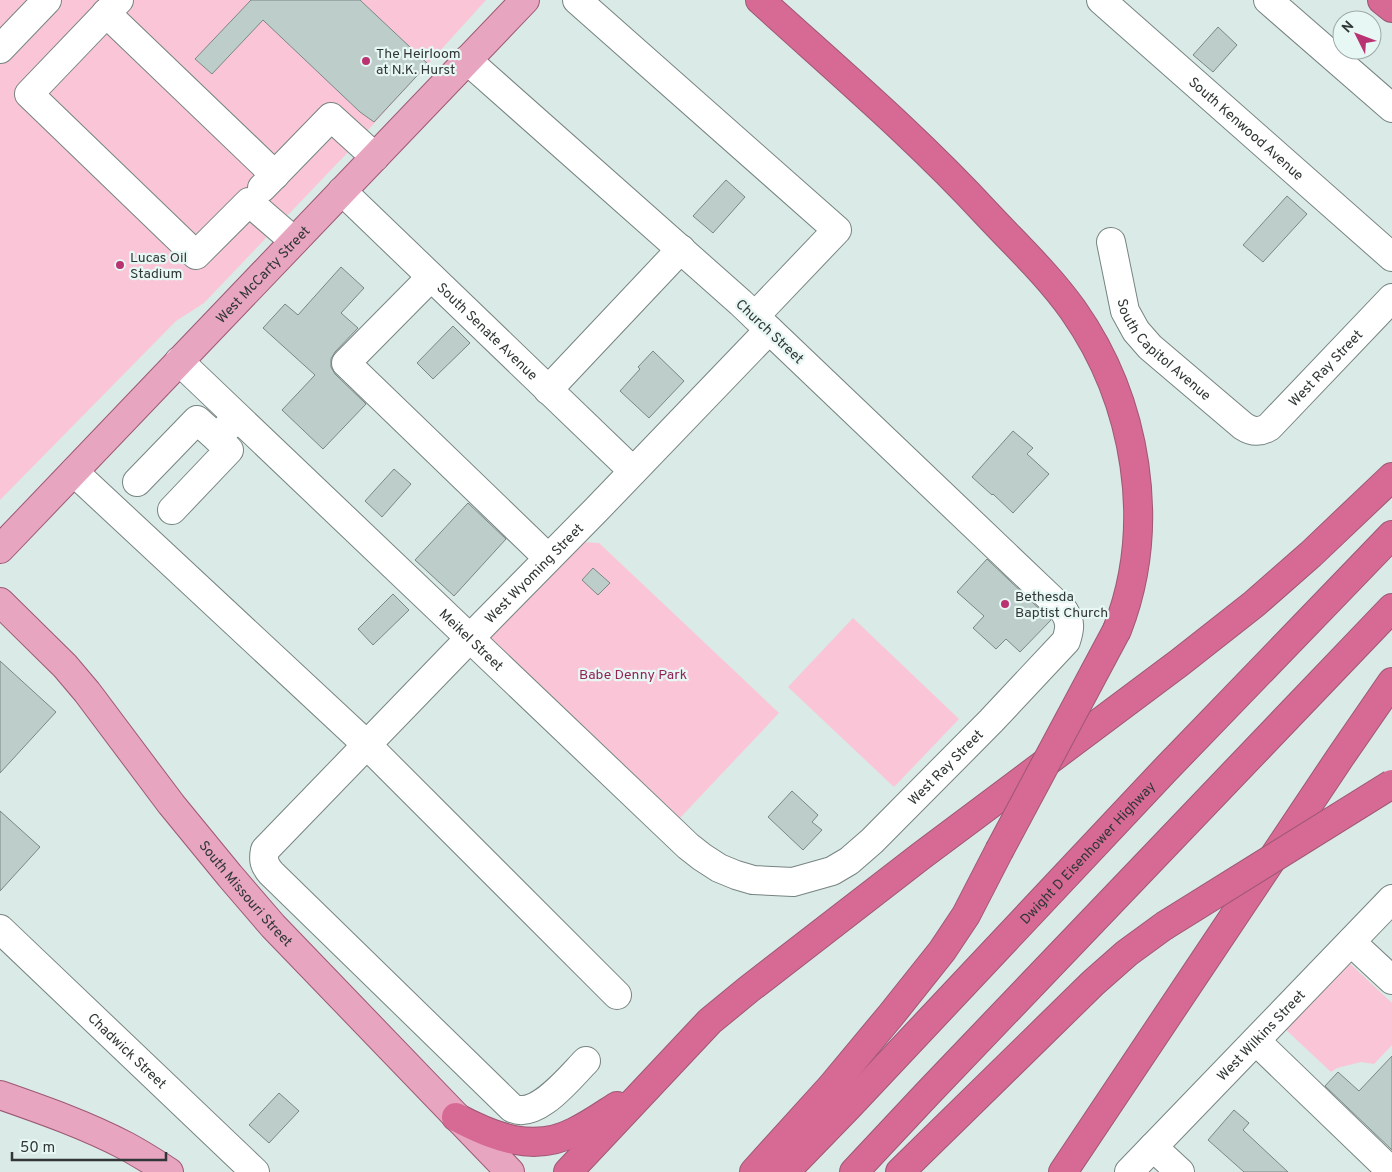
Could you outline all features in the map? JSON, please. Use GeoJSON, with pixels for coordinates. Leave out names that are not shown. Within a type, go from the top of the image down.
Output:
{"type":"FeatureCollection","features":[{"type":"Feature","properties":{"kind":"highway"},"geometry":{"type":"LineString","coordinates":[[754,1172],[891,1015],[942,951],[966,915],[1117,630],[1124,613],[1133,577],[1138,515],[1137,478],[1123,413],[1110,377],[1094,342],[1073,310],[1050,281],[952,176],[911,136],[760,0]]}},
{"type":"Feature","properties":{"kind":"highway"},"geometry":{"type":"LineString","coordinates":[[1382,0],[1392,8]]}},
{"type":"Feature","properties":{"kind":"highway"},"geometry":{"type":"LineString","coordinates":[[568,1172],[710,1021],[748,989],[921,856],[1179,663],[1254,604],[1311,554],[1392,477]]}},
{"type":"Feature","properties":{"kind":"highway","name":"Dwight D Eisenhower Highway"},"geometry":{"type":"LineString","coordinates":[[786,1172],[1166,769],[1392,535]]}},
{"type":"Feature","properties":{"kind":"highway"},"geometry":{"type":"LineString","coordinates":[[854,1172],[1392,608]]}},
{"type":"Feature","properties":{"kind":"highway"},"geometry":{"type":"LineString","coordinates":[[1063,1172],[1335,764],[1392,682]]}},
{"type":"Feature","properties":{"kind":"highway"},"geometry":{"type":"LineString","coordinates":[[900,1172],[1127,953],[1164,926],[1392,784]]}},
{"type":"Feature","properties":{"kind":"highway"},"geometry":{"type":"LineString","coordinates":[[456,1117],[483,1131],[513,1141],[544,1142],[573,1133],[652,1084]]}},
{"type":"Feature","properties":{"kind":"main road","name":"West McCarty Street"},"geometry":{"type":"LineString","coordinates":[[0,549],[524,0]]}},
{"type":"Feature","properties":{"kind":"main road","name":"South Missouri Street"},"geometry":{"type":"LineString","coordinates":[[0,602],[71,673],[171,804],[273,926],[510,1172]]}},
{"type":"Feature","properties":{"kind":"main road"},"geometry":{"type":"LineString","coordinates":[[0,1095],[97,1132],[169,1172]]}},
{"type":"Feature","properties":{"kind":"street"},"geometry":{"type":"LineString","coordinates":[[0,49],[47,0]]}},
{"type":"Feature","properties":{"kind":"street","name":"West Wyoming Street"},"geometry":{"type":"LineString","coordinates":[[577,0],[837,230],[762,323],[633,471],[270,843],[263,857],[268,869],[280,882],[512,1108],[520,1111],[546,1102],[586,1061]]}},
{"type":"Feature","properties":{"kind":"street","name":"South Kenwood Avenue"},"geometry":{"type":"LineString","coordinates":[[1101,0],[1392,257]]}},
{"type":"Feature","properties":{"kind":"street"},"geometry":{"type":"LineString","coordinates":[[1268,0],[1392,108]]}},
{"type":"Feature","properties":{"kind":"street"},"geometry":{"type":"LineString","coordinates":[[275,175],[112,7],[29,94],[196,255],[249,202],[331,117],[375,157]]}},
{"type":"Feature","properties":{"kind":"street","name":"Church Street"},"geometry":{"type":"LineString","coordinates":[[468,60],[762,323],[1064,611]]}},
{"type":"Feature","properties":{"kind":"street","name":"South Senate Avenue"},"geometry":{"type":"LineString","coordinates":[[342,191],[633,471]]}},
{"type":"Feature","properties":{"kind":"street"},"geometry":{"type":"LineString","coordinates":[[249,202],[294,241]]}},
{"type":"Feature","properties":{"kind":"street","name":"South Capitol Avenue"},"geometry":{"type":"LineString","coordinates":[[1111,242],[1125,311],[1136,331],[1150,347],[1243,426],[1256,432]]}},
{"type":"Feature","properties":{"kind":"street"},"geometry":{"type":"LineString","coordinates":[[548,390],[681,250]]}},
{"type":"Feature","properties":{"kind":"street"},"geometry":{"type":"LineString","coordinates":[[431,277],[346,363],[548,558]]}},
{"type":"Feature","properties":{"kind":"street","name":"West Ray Street"},"geometry":{"type":"LineString","coordinates":[[1256,432],[1269,427],[1392,298]]}},
{"type":"Feature","properties":{"kind":"street","name":"Meikel Street"},"geometry":{"type":"LineString","coordinates":[[179,361],[695,852],[718,868],[736,875],[762,881],[782,882]]}},
{"type":"Feature","properties":{"kind":"street"},"geometry":{"type":"LineString","coordinates":[[217,438],[237,416]]}},
{"type":"Feature","properties":{"kind":"street"},"geometry":{"type":"LineString","coordinates":[[137,482],[197,420],[229,450],[172,510]]}},
{"type":"Feature","properties":{"kind":"street"},"geometry":{"type":"LineString","coordinates":[[74,472],[366,744],[617,996]]}},
{"type":"Feature","properties":{"kind":"street","name":"West Ray Street"},"geometry":{"type":"LineString","coordinates":[[782,882],[793,882],[832,871],[849,861],[872,841],[1066,641],[1070,621],[1064,611]]}},
{"type":"Feature","properties":{"kind":"street","name":"West Wilkins Street"},"geometry":{"type":"LineString","coordinates":[[1129,1172],[1392,899]]}},
{"type":"Feature","properties":{"kind":"street","name":"Chadwick Street"},"geometry":{"type":"LineString","coordinates":[[0,929],[255,1172]]}},
{"type":"Feature","properties":{"kind":"street"},"geometry":{"type":"LineString","coordinates":[[1351,942],[1392,980]]}},
{"type":"Feature","properties":{"kind":"street"},"geometry":{"type":"LineString","coordinates":[[1256,1041],[1392,1172]]}},
{"type":"Feature","properties":{"kind":"street"},"geometry":{"type":"LineString","coordinates":[[1153,1147],[1180,1172]]}},
{"type":"Feature","properties":{"kind":"green space","name":"Lucas Oil Stadium"},"geometry":{"type":"Polygon","coordinates":[[[0,0],[486,0],[350,150],[204,303],[176,321],[0,500],[0,0]]]}},
{"type":"Feature","properties":{"kind":"green space","name":"Babe Denny Park"},"geometry":{"type":"Polygon","coordinates":[[[580,542],[599,543],[779,713],[680,818],[490,637],[580,542]]]}},
{"type":"Feature","properties":{"kind":"green space"},"geometry":{"type":"Polygon","coordinates":[[[853,618],[959,719],[894,787],[788,687],[853,618]]]}},
{"type":"Feature","properties":{"kind":"green space"},"geometry":{"type":"Polygon","coordinates":[[[1346,960],[1392,1003],[1392,1045],[1374,1064],[1361,1062],[1337,1068],[1331,1072],[1283,1027],[1346,960]]]}},
{"type":"Feature","properties":{"kind":"building","name":"The Heirloom at N.K. Hurst"},"geometry":{"type":"Polygon","coordinates":[[[251,0],[360,0],[428,64],[374,122],[360,112],[263,20],[212,74],[195,59],[251,0]]]}},
{"type":"Feature","properties":{"kind":"building"},"geometry":{"type":"Polygon","coordinates":[[[1218,27],[1237,45],[1213,72],[1193,55],[1218,27]]]}},
{"type":"Feature","properties":{"kind":"building"},"geometry":{"type":"Polygon","coordinates":[[[726,180],[745,197],[713,233],[693,216],[726,180]]]}},
{"type":"Feature","properties":{"kind":"building"},"geometry":{"type":"Polygon","coordinates":[[[1287,196],[1307,214],[1263,262],[1243,245],[1287,196]]]}},
{"type":"Feature","properties":{"kind":"building"},"geometry":{"type":"Polygon","coordinates":[[[341,267],[364,288],[341,313],[358,328],[335,352],[331,359],[331,367],[335,374],[366,404],[323,449],[282,410],[315,375],[263,328],[285,304],[298,315],[341,267]]]}},
{"type":"Feature","properties":{"kind":"building"},"geometry":{"type":"Polygon","coordinates":[[[453,326],[470,343],[433,379],[417,363],[453,326]]]}},
{"type":"Feature","properties":{"kind":"building"},"geometry":{"type":"Polygon","coordinates":[[[653,351],[684,381],[649,418],[620,391],[653,351]]]}},
{"type":"Feature","properties":{"kind":"building"},"geometry":{"type":"Polygon","coordinates":[[[1013,431],[1033,448],[1027,454],[1049,474],[1013,513],[972,477],[1013,431]]]}},
{"type":"Feature","properties":{"kind":"building"},"geometry":{"type":"Polygon","coordinates":[[[394,469],[411,484],[382,517],[365,501],[394,469]]]}},
{"type":"Feature","properties":{"kind":"building"},"geometry":{"type":"Polygon","coordinates":[[[468,503],[506,539],[454,596],[415,560],[468,503]]]}},
{"type":"Feature","properties":{"kind":"building","name":"Bethesda Baptist Church"},"geometry":{"type":"Polygon","coordinates":[[[987,559],[1051,620],[1020,652],[1006,639],[996,649],[973,628],[984,616],[957,592],[987,559]]]}},
{"type":"Feature","properties":{"kind":"building"},"geometry":{"type":"Polygon","coordinates":[[[593,568],[610,583],[598,595],[582,580],[593,568]]]}},
{"type":"Feature","properties":{"kind":"building"},"geometry":{"type":"Polygon","coordinates":[[[393,594],[409,610],[373,645],[358,629],[393,594]]]}},
{"type":"Feature","properties":{"kind":"building"},"geometry":{"type":"Polygon","coordinates":[[[0,661],[56,712],[0,773],[0,661]]]}},
{"type":"Feature","properties":{"kind":"building"},"geometry":{"type":"Polygon","coordinates":[[[792,791],[818,815],[812,822],[822,830],[803,850],[768,817],[792,791]]]}},
{"type":"Feature","properties":{"kind":"building"},"geometry":{"type":"Polygon","coordinates":[[[0,811],[40,847],[0,891],[0,811]]]}},
{"type":"Feature","properties":{"kind":"building"},"geometry":{"type":"Polygon","coordinates":[[[1392,1056],[1392,1150],[1325,1086],[1338,1072],[1359,1091],[1392,1056]]]}},
{"type":"Feature","properties":{"kind":"building"},"geometry":{"type":"Polygon","coordinates":[[[279,1093],[299,1111],[269,1143],[249,1125],[279,1093]]]}},
{"type":"Feature","properties":{"kind":"building"},"geometry":{"type":"Polygon","coordinates":[[[1234,1110],[1249,1123],[1243,1130],[1288,1172],[1244,1172],[1208,1140],[1234,1110]]]}},
{"type":"Feature","properties":{"kind":"place","name":"The Heirloom at N.K. Hurst"},"geometry":{"type":"Point","coordinates":[366,61]}},
{"type":"Feature","properties":{"kind":"place","name":"Lucas Oil Stadium"},"geometry":{"type":"Point","coordinates":[120,265]}},
{"type":"Feature","properties":{"kind":"place","name":"Bethesda Baptist Church"},"geometry":{"type":"Point","coordinates":[1005,604]}}]}
